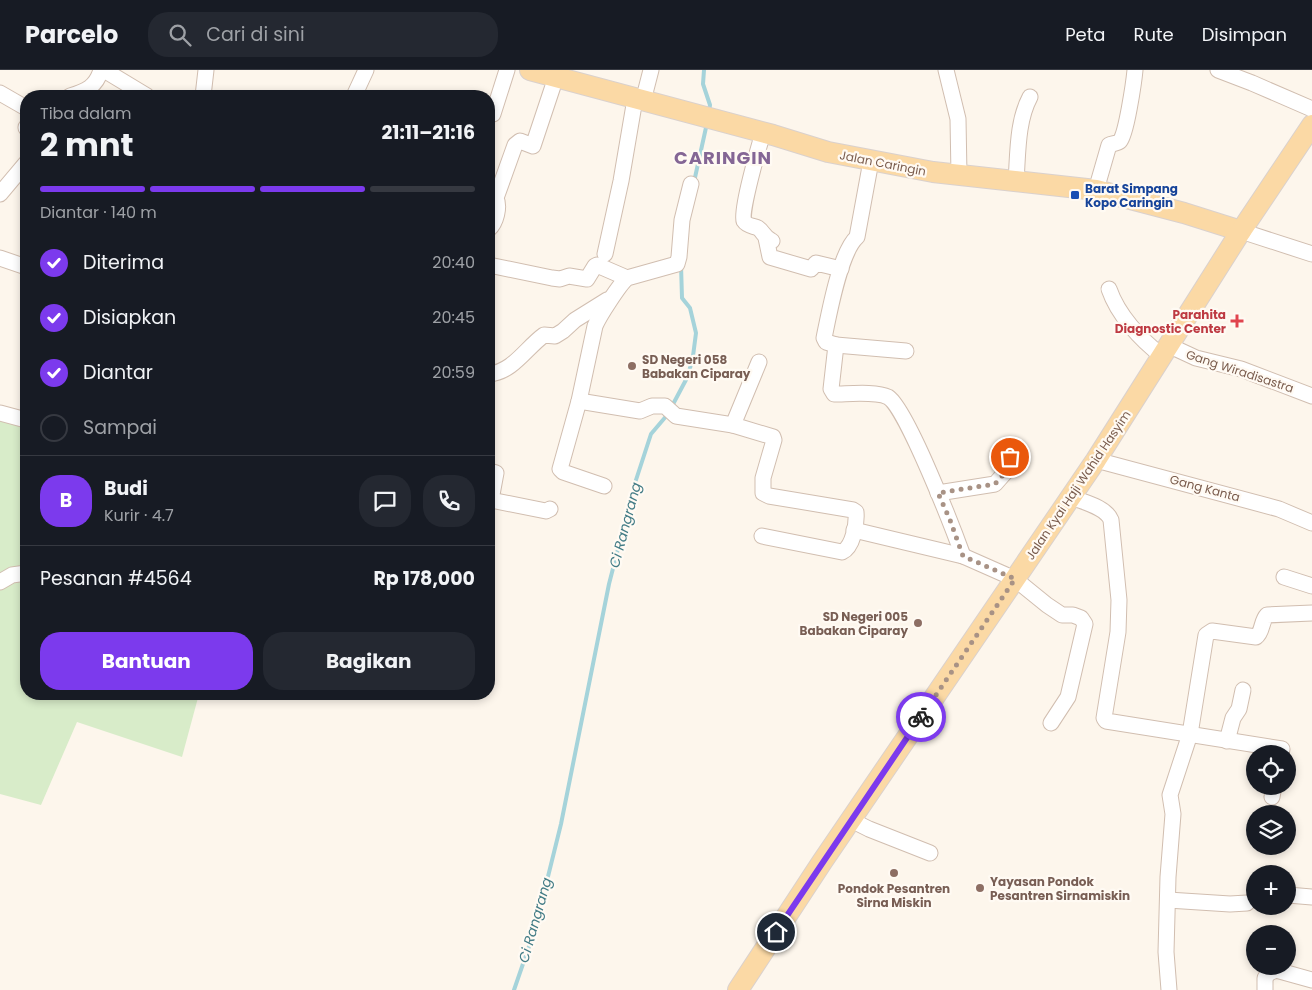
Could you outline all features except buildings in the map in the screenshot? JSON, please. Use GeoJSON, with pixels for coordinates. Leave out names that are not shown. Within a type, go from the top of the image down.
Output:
{"type":"FeatureCollection","features":[{"type":"Feature","properties":{"kind":"main road","name":"Jalan Caringin"},"geometry":{"type":"LineString","coordinates":[[541,72],[585,77],[639,100],[828,152],[870,161],[959,175],[1096,190],[1175,210],[1241,231]]}},
{"type":"Feature","properties":{"kind":"main road","name":"Jalan Kyai Haji Wahid Hasyim"},"geometry":{"type":"LineString","coordinates":[[738,990],[822,862],[1096,460],[1241,231],[1312,125]]}},
{"type":"Feature","properties":{"kind":"street"},"geometry":{"type":"LineString","coordinates":[[83,90],[94,85],[103,70],[137,90]]}},
{"type":"Feature","properties":{"kind":"street"},"geometry":{"type":"LineString","coordinates":[[204,90],[206,70]]}},
{"type":"Feature","properties":{"kind":"street"},"geometry":{"type":"LineString","coordinates":[[357,90],[366,70]]}},
{"type":"Feature","properties":{"kind":"street"},"geometry":{"type":"LineString","coordinates":[[495,108],[507,70]]}},
{"type":"Feature","properties":{"kind":"street"},"geometry":{"type":"LineString","coordinates":[[605,254],[639,100],[651,70]]}},
{"type":"Feature","properties":{"kind":"street"},"geometry":{"type":"LineString","coordinates":[[946,70],[958,119],[959,175]]}},
{"type":"Feature","properties":{"kind":"street"},"geometry":{"type":"LineString","coordinates":[[1096,190],[1109,145],[1122,139],[1128,116],[1135,70]]}},
{"type":"Feature","properties":{"kind":"street"},"geometry":{"type":"LineString","coordinates":[[1218,70],[1312,109]]}},
{"type":"Feature","properties":{"kind":"street"},"geometry":{"type":"LineString","coordinates":[[495,218],[499,205],[496,198],[516,143],[520,141],[533,146],[541,72]]}},
{"type":"Feature","properties":{"kind":"street"},"geometry":{"type":"LineString","coordinates":[[0,93],[20,105]]}},
{"type":"Feature","properties":{"kind":"street"},"geometry":{"type":"LineString","coordinates":[[1016,181],[1024,109],[1030,97]]}},
{"type":"Feature","properties":{"kind":"street"},"geometry":{"type":"LineString","coordinates":[[763,133],[754,164],[744,220],[745,224],[759,229],[766,238],[770,257],[811,269],[816,263],[841,269]]}},
{"type":"Feature","properties":{"kind":"street"},"geometry":{"type":"LineString","coordinates":[[870,161],[857,237],[852,241],[841,269],[830,342],[831,389],[833,393],[879,394],[892,400],[911,431],[950,520],[963,556]]}},
{"type":"Feature","properties":{"kind":"street"},"geometry":{"type":"LineString","coordinates":[[0,194],[20,171]]}},
{"type":"Feature","properties":{"kind":"street"},"geometry":{"type":"LineString","coordinates":[[604,486],[563,472],[560,469],[579,401],[595,326],[622,282],[628,278],[677,264],[682,220],[690,184]]}},
{"type":"Feature","properties":{"kind":"street"},"geometry":{"type":"LineString","coordinates":[[1241,231],[1312,254]]}},
{"type":"Feature","properties":{"kind":"street"},"geometry":{"type":"LineString","coordinates":[[0,258],[20,266]]}},
{"type":"Feature","properties":{"kind":"street"},"geometry":{"type":"LineString","coordinates":[[495,266],[552,278],[560,279],[569,276],[587,279],[597,265],[628,278]]}},
{"type":"Feature","properties":{"kind":"street","name":"Gang Wiradisastra"},"geometry":{"type":"LineString","coordinates":[[1109,289],[1116,305],[1132,328],[1165,350],[1241,369],[1312,396]]}},
{"type":"Feature","properties":{"kind":"street"},"geometry":{"type":"LineString","coordinates":[[495,373],[508,367],[544,335],[554,336],[563,331],[575,320],[614,296]]}},
{"type":"Feature","properties":{"kind":"street"},"geometry":{"type":"LineString","coordinates":[[830,342],[906,351]]}},
{"type":"Feature","properties":{"kind":"street"},"geometry":{"type":"LineString","coordinates":[[733,426],[759,362]]}},
{"type":"Feature","properties":{"kind":"street"},"geometry":{"type":"LineString","coordinates":[[579,401],[640,411],[652,406],[664,406],[676,416],[733,426],[773,437],[774,440],[764,478],[764,493],[769,496],[854,510],[856,512],[857,518],[848,548],[842,552],[762,536]]}},
{"type":"Feature","properties":{"kind":"street"},"geometry":{"type":"LineString","coordinates":[[0,413],[20,418]]}},
{"type":"Feature","properties":{"kind":"street"},"geometry":{"type":"LineString","coordinates":[[938,493],[995,484],[1010,467],[1011,447]]}},
{"type":"Feature","properties":{"kind":"street","name":"Gang Kanta"},"geometry":{"type":"LineString","coordinates":[[1096,460],[1279,509],[1312,523]]}},
{"type":"Feature","properties":{"kind":"street"},"geometry":{"type":"LineString","coordinates":[[1071,496],[1109,515],[1113,533],[1119,600],[1118,632],[1105,719],[1108,722],[1254,745]]}},
{"type":"Feature","properties":{"kind":"street"},"geometry":{"type":"LineString","coordinates":[[495,501],[546,511],[550,509]]}},
{"type":"Feature","properties":{"kind":"street"},"geometry":{"type":"LineString","coordinates":[[854,530],[963,556],[1015,579],[1062,615],[1073,615],[1081,618],[1085,624],[1068,697],[1050,723]]}},
{"type":"Feature","properties":{"kind":"street"},"geometry":{"type":"LineString","coordinates":[[1,579],[20,574]]}},
{"type":"Feature","properties":{"kind":"street"},"geometry":{"type":"LineString","coordinates":[[1284,577],[1312,586]]}},
{"type":"Feature","properties":{"kind":"street"},"geometry":{"type":"LineString","coordinates":[[1169,990],[1166,952],[1168,877],[1173,814],[1170,796],[1190,734],[1207,633],[1212,631],[1256,637],[1260,634],[1267,615],[1312,613]]}},
{"type":"Feature","properties":{"kind":"street"},"geometry":{"type":"LineString","coordinates":[[1227,741],[1234,718],[1239,709],[1243,690]]}},
{"type":"Feature","properties":{"kind":"street"},"geometry":{"type":"LineString","coordinates":[[852,820],[869,829],[930,853]]}},
{"type":"Feature","properties":{"kind":"street"},"geometry":{"type":"LineString","coordinates":[[1296,895],[1312,897]]}},
{"type":"Feature","properties":{"kind":"street"},"geometry":{"type":"LineString","coordinates":[[1168,900],[1230,904],[1246,903]]}},
{"type":"Feature","properties":{"kind":"street"},"geometry":{"type":"LineString","coordinates":[[1265,990],[1265,978],[1269,973],[1276,970],[1312,980]]}},
{"type":"Feature","properties":{"kind":"green space"},"geometry":{"type":"Polygon","coordinates":[[[0,411],[20,416],[20,700],[197,700],[182,757],[77,722],[41,805],[0,794],[0,411]]]}},
{"type":"Feature","properties":{"kind":"waterway","name":"Ci Rangrang"},"geometry":{"type":"LineString","coordinates":[[704,70],[703,84],[710,105],[709,112]]}},
{"type":"Feature","properties":{"kind":"waterway","name":"Ci Rangrang"},"geometry":{"type":"LineString","coordinates":[[694,182],[707,123]]}},
{"type":"Feature","properties":{"kind":"waterway","name":"Ci Rangrang"},"geometry":{"type":"LineString","coordinates":[[671,408],[688,376],[696,333],[690,308],[682,298],[681,265]]}},
{"type":"Feature","properties":{"kind":"waterway","name":"Ci Rangrang"},"geometry":{"type":"LineString","coordinates":[[514,990],[535,929],[561,824],[609,584],[635,483],[651,434],[668,414]]}},
{"type":"Feature","properties":{"kind":"way so far"},"geometry":{"type":"LineString","coordinates":[[921,717],[1015,579],[963,556],[938,493],[995,484],[1010,467],[1010,457]]}},
{"type":"Feature","properties":{"kind":"place","name":"Barat Simpang Kopo Caringin"},"geometry":{"type":"Point","coordinates":[1075,195]}},
{"type":"Feature","properties":{"kind":"place","name":"Parahita Diagnostic Center"},"geometry":{"type":"Point","coordinates":[1237,321]}},
{"type":"Feature","properties":{"kind":"place","name":"SD Negeri 058 Babakan Ciparay"},"geometry":{"type":"Point","coordinates":[632,366]}},
{"type":"Feature","properties":{"kind":"place","name":"SD Negeri 005 Babakan Ciparay"},"geometry":{"type":"Point","coordinates":[918,623]}},
{"type":"Feature","properties":{"kind":"place","name":"Pondok Pesantren Sirna Miskin"},"geometry":{"type":"Point","coordinates":[894,873]}},
{"type":"Feature","properties":{"kind":"place","name":"Yayasan Pondok Pesantren Sirnamiskin"},"geometry":{"type":"Point","coordinates":[980,888]}},
{"type":"Feature","properties":{"kind":"district","name":"CARINGIN"},"geometry":{"type":"Point","coordinates":[723,157]}},
{"type":"Feature","properties":{"kind":"route"},"geometry":{"type":"LineString","coordinates":[[776,932],[921,717]]}}]}
